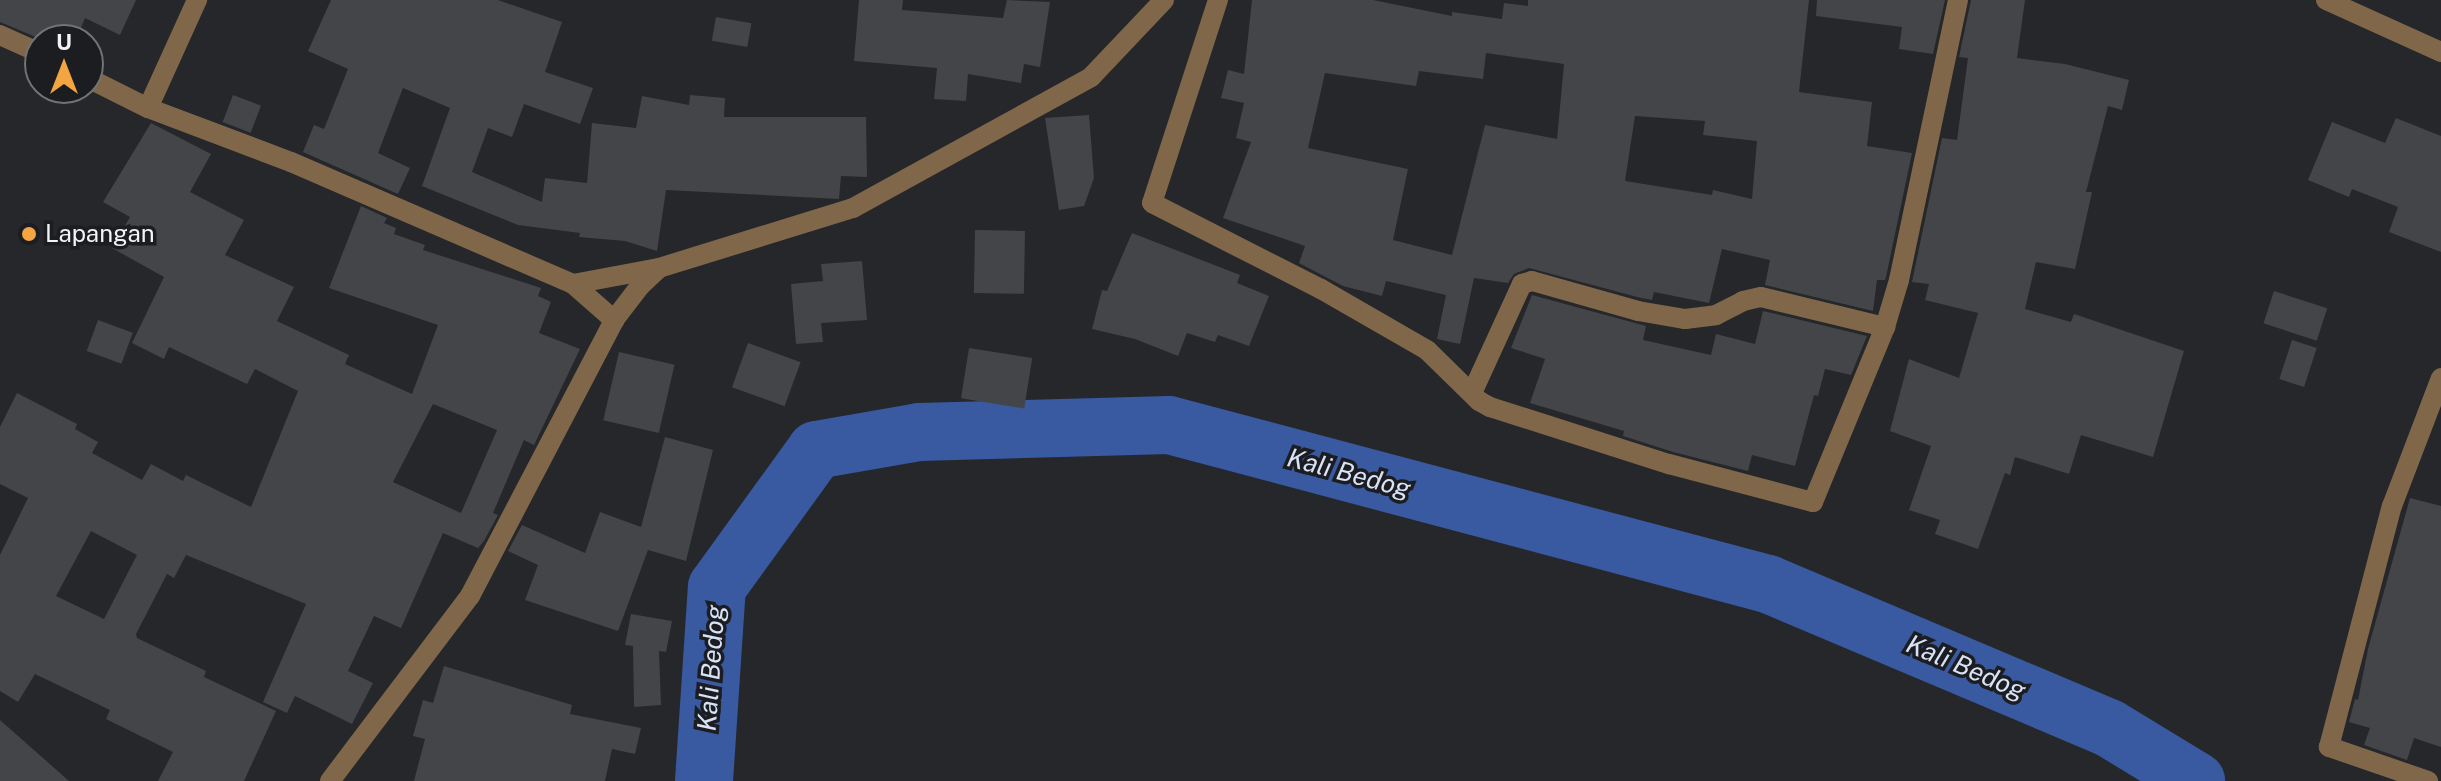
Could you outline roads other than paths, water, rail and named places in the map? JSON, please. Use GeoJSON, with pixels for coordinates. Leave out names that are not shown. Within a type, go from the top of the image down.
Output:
{"type":"FeatureCollection","features":[{"type":"Feature","properties":{"kind":"street"},"geometry":{"type":"LineString","coordinates":[[148,108],[197,0]]}},
{"type":"Feature","properties":{"kind":"street"},"geometry":{"type":"LineString","coordinates":[[573,284],[659,268],[853,208],[1091,77],[1164,0]]}},
{"type":"Feature","properties":{"kind":"street"},"geometry":{"type":"LineString","coordinates":[[1218,0],[1152,203],[1321,289],[1427,350],[1490,407],[1654,460],[1813,502],[1885,327],[1899,280],[1958,0]]}},
{"type":"Feature","properties":{"kind":"street"},"geometry":{"type":"LineString","coordinates":[[2326,0],[2441,52]]}},
{"type":"Feature","properties":{"kind":"street"},"geometry":{"type":"LineString","coordinates":[[0,35],[24,46]]}},
{"type":"Feature","properties":{"kind":"street"},"geometry":{"type":"LineString","coordinates":[[104,86],[148,108],[291,162],[573,284],[614,320]]}},
{"type":"Feature","properties":{"kind":"street"},"geometry":{"type":"LineString","coordinates":[[330,781],[470,596],[614,320],[659,268]]}},
{"type":"Feature","properties":{"kind":"street"},"geometry":{"type":"LineString","coordinates":[[1472,393],[1522,284],[1532,281],[1638,311],[1685,319],[1716,315],[1743,301],[1761,297],[1885,327]]}},
{"type":"Feature","properties":{"kind":"street"},"geometry":{"type":"LineString","coordinates":[[2428,781],[2329,747],[2392,506],[2441,378]]}},
{"type":"Feature","properties":{"kind":"waterway","name":"Kali Bedog"},"geometry":{"type":"LineString","coordinates":[[704,781],[717,587],[816,450],[919,432],[1169,425],[1768,584],[2109,728],[2196,781]]}},
{"type":"Feature","properties":{"kind":"place","name":"Lapangan"},"geometry":{"type":"Point","coordinates":[29,234]}}]}
